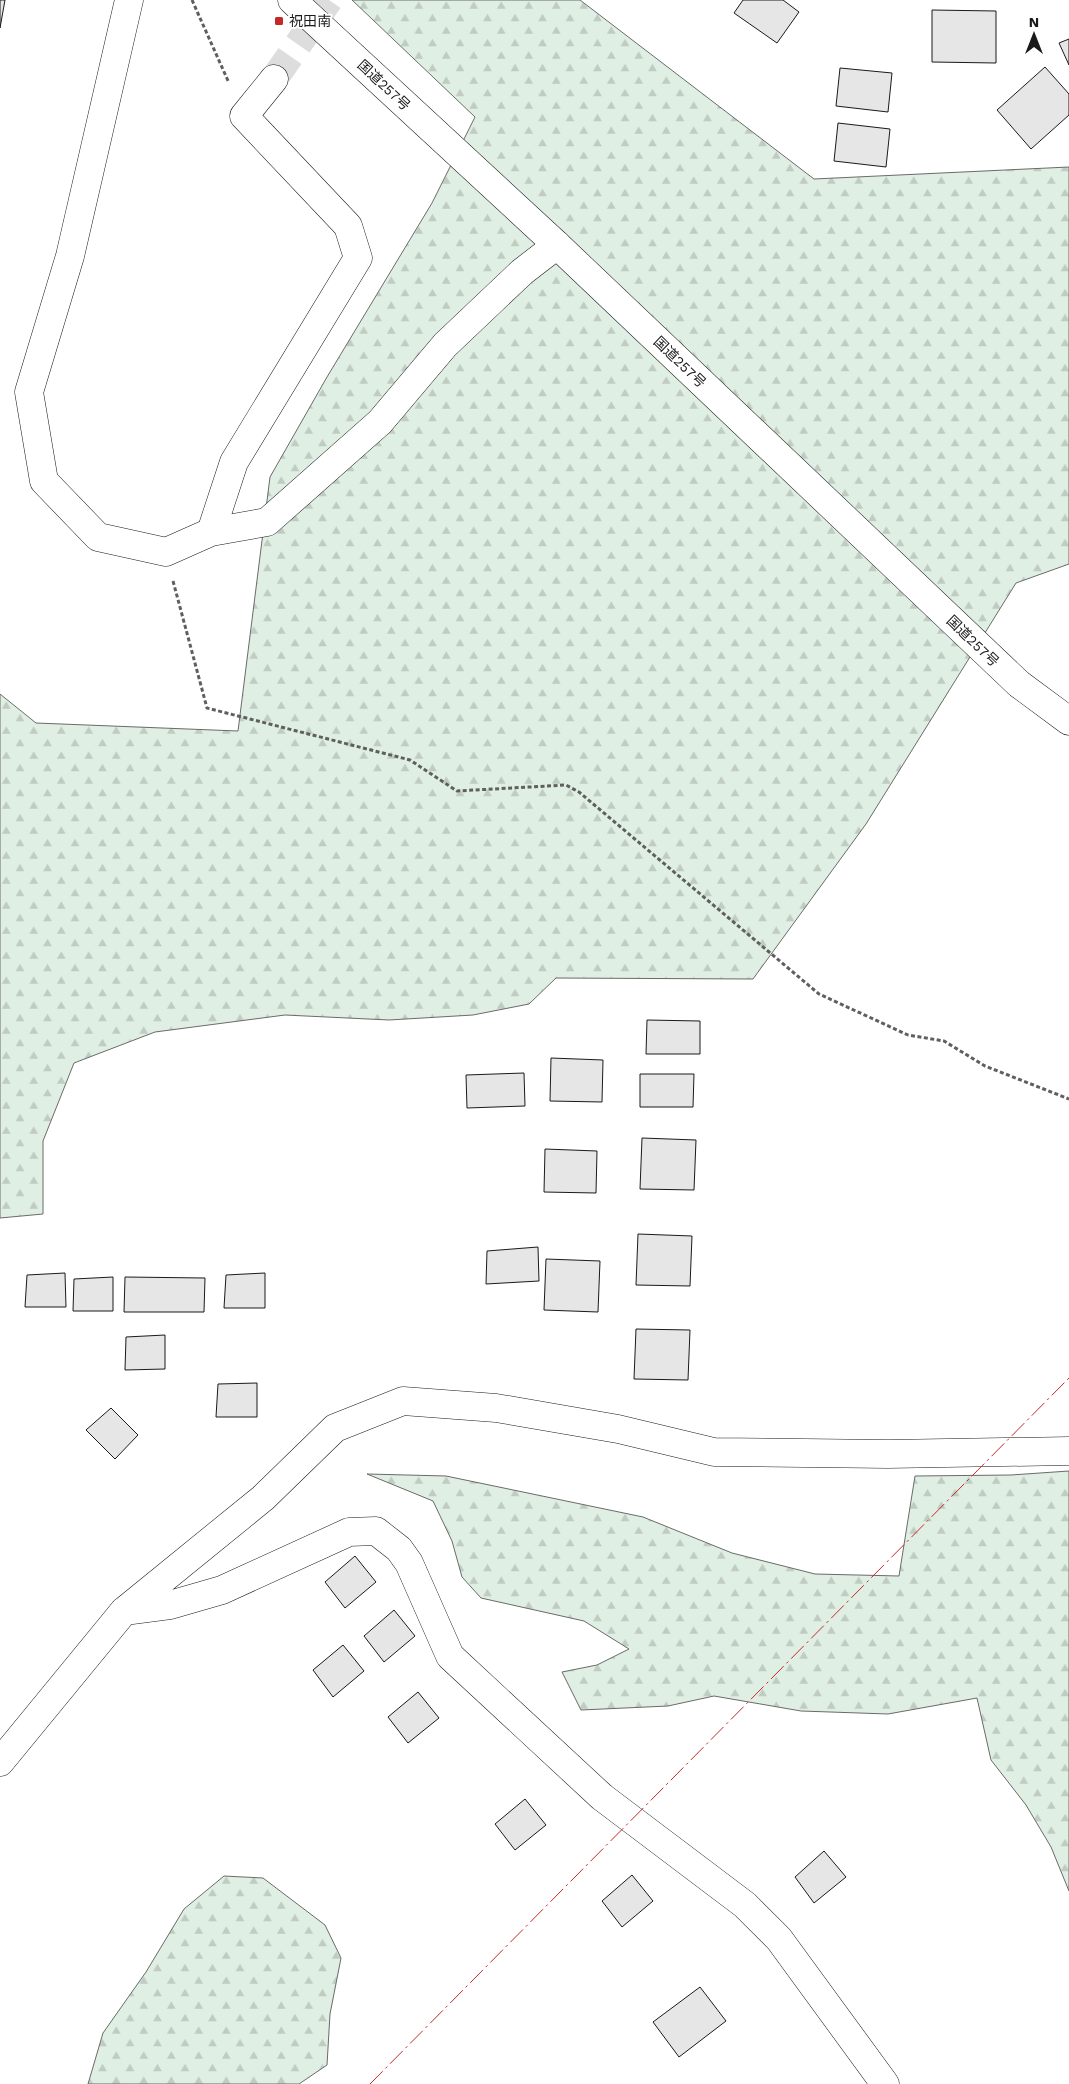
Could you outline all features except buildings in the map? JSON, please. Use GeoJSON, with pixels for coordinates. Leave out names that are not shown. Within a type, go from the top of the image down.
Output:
{"type":"FeatureCollection","features":[{"type":"Feature","properties":{"kind":"main road"},"geometry":{"type":"LineString","coordinates":[[129,0],[70,256],[29,392],[44,481],[98,537],[166,552],[211,532],[267,522],[380,422],[445,345],[522,272],[557,245]]}},
{"type":"Feature","properties":{"kind":"main road","name":"国道257号"},"geometry":{"type":"LineString","coordinates":[[292,0],[557,245],[1018,684],[1069,722]]}},
{"type":"Feature","properties":{"kind":"main road"},"geometry":{"type":"LineString","coordinates":[[211,532],[234,462],[358,258],[348,226],[244,116],[274,79]]}},
{"type":"Feature","properties":{"kind":"main road"},"geometry":{"type":"LineString","coordinates":[[0,1762],[124,1611],[263,1498],[335,1428],[403,1401],[496,1408],[618,1429],[714,1452],[888,1454],[1069,1451]]}},
{"type":"Feature","properties":{"kind":"main road"},"geometry":{"type":"LineString","coordinates":[[124,1611],[170,1605],[222,1590],[349,1532],[376,1531],[399,1549],[409,1563],[450,1656],[602,1797],[745,1905],[779,1939],[885,2084]]}},
{"type":"Feature","properties":{"kind":"path"},"geometry":{"type":"LineString","coordinates":[[192,0],[244,116]]}},
{"type":"Feature","properties":{"kind":"path"},"geometry":{"type":"LineString","coordinates":[[166,552],[208,708],[410,760],[457,791],[566,786],[579,792],[819,994],[908,1035],[944,1041],[985,1066],[1069,1099]]}},
{"type":"Feature","properties":{"kind":"green space"},"geometry":{"type":"Polygon","coordinates":[[[352,0],[580,0],[814,179],[1069,167],[1069,564],[1016,583],[866,824],[753,979],[556,978],[529,1004],[473,1015],[389,1020],[285,1015],[155,1032],[74,1063],[43,1141],[43,1214],[0,1218],[0,694],[36,723],[238,731],[270,477],[327,377],[432,203],[475,117],[352,0]]]}},
{"type":"Feature","properties":{"kind":"green space"},"geometry":{"type":"Polygon","coordinates":[[[1069,1471],[1069,1891],[1051,1847],[1026,1805],[991,1760],[977,1698],[888,1714],[801,1711],[714,1696],[668,1706],[581,1710],[562,1672],[597,1665],[629,1649],[584,1621],[481,1598],[462,1577],[452,1541],[433,1501],[367,1474],[446,1476],[643,1517],[732,1553],[815,1574],[899,1576],[915,1476],[1011,1475],[1069,1471]]]}},
{"type":"Feature","properties":{"kind":"green space"},"geometry":{"type":"Polygon","coordinates":[[[224,1876],[263,1878],[325,1925],[341,1958],[330,2014],[327,2065],[299,2084],[88,2084],[103,2033],[146,1972],[184,1909],[224,1876]]]}},
{"type":"Feature","properties":{"kind":"tunnel"},"geometry":{"type":"LineString","coordinates":[[274,79],[329,0]]}},
{"type":"Feature","properties":{"kind":"power"},"geometry":{"type":"LineString","coordinates":[[370,2084],[1069,1378]]}},
{"type":"Feature","properties":{"kind":"place","name":"祝田南"},"geometry":{"type":"Point","coordinates":[279,21]}}]}
